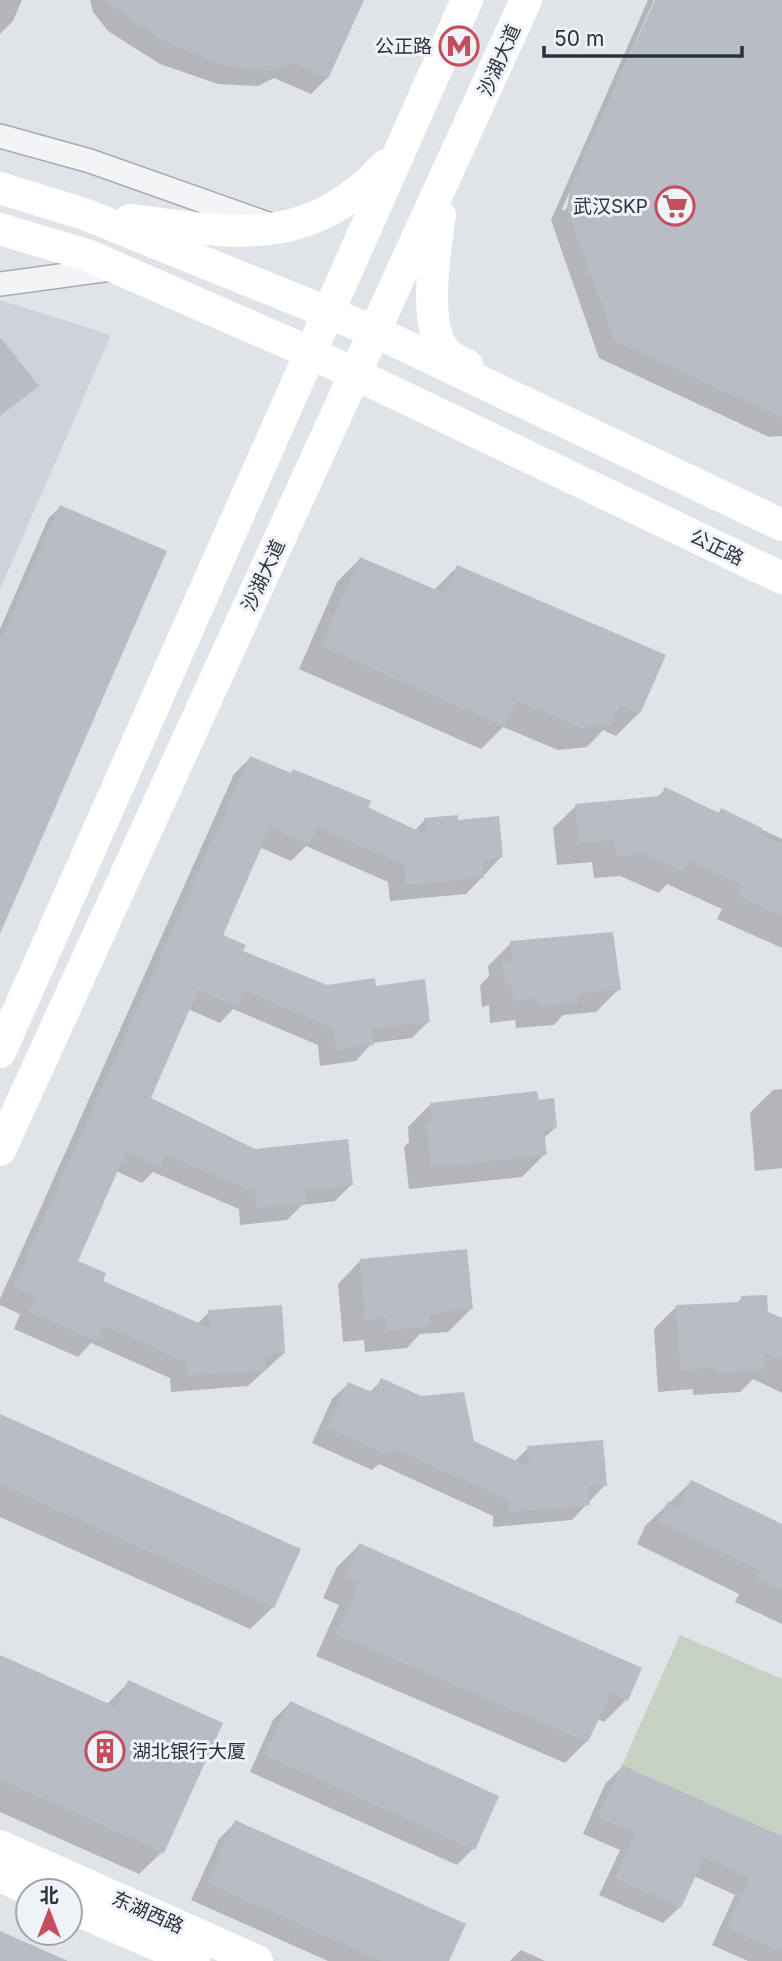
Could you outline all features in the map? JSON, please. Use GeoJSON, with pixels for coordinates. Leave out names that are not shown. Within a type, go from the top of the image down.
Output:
{"type":"FeatureCollection","features":[{"type":"Feature","properties":{"kind":"main road"},"geometry":{"type":"LineString","coordinates":[[0,1052],[467,0]]}},
{"type":"Feature","properties":{"kind":"main road","name":"沙湖大道"},"geometry":{"type":"LineString","coordinates":[[0,1150],[526,0]]}},
{"type":"Feature","properties":{"kind":"main road"},"geometry":{"type":"LineString","coordinates":[[88,215],[217,232],[281,229],[318,218],[362,191],[401,148]]}},
{"type":"Feature","properties":{"kind":"main road"},"geometry":{"type":"LineString","coordinates":[[449,170],[435,258],[434,318],[439,341],[452,358],[543,404],[551,415]]}},
{"type":"Feature","properties":{"kind":"main road"},"geometry":{"type":"LineString","coordinates":[[0,187],[88,215],[376,332],[782,526]]}},
{"type":"Feature","properties":{"kind":"main road","name":"公正路"},"geometry":{"type":"LineString","coordinates":[[0,229],[74,250],[311,353],[782,578]]}},
{"type":"Feature","properties":{"kind":"main road","name":"东湖西路"},"geometry":{"type":"LineString","coordinates":[[0,1846],[257,1961]]}},
{"type":"Feature","properties":{"kind":"main road","name":"东湖西路"},"geometry":{"type":"LineString","coordinates":[[84,1913],[194,1961]]}},
{"type":"Feature","properties":{"kind":"street"},"geometry":{"type":"LineString","coordinates":[[0,136],[90,161],[281,229]]}},
{"type":"Feature","properties":{"kind":"street"},"geometry":{"type":"LineString","coordinates":[[0,284],[118,268]]}},
{"type":"Feature","properties":{"kind":"shaded area"},"geometry":{"type":"Polygon","coordinates":[[[0,300],[111,335],[0,589],[0,300]]]}},
{"type":"Feature","properties":{"kind":"green space"},"geometry":{"type":"Polygon","coordinates":[[[680,1635],[782,1679],[782,1836],[622,1765],[680,1635]]]}},
{"type":"Feature","properties":{"kind":"building"},"geometry":{"type":"Polygon","coordinates":[[[105,0],[364,0],[328,79],[291,62],[276,70],[266,71],[218,64],[158,38],[105,0]]]}},
{"type":"Feature","properties":{"kind":"building","name":"武汉SKP"},"geometry":{"type":"Polygon","coordinates":[[[655,0],[782,0],[782,418],[615,341],[567,209],[570,188],[655,0]]]}},
{"type":"Feature","properties":{"kind":"building"},"geometry":{"type":"Polygon","coordinates":[[[0,337],[39,386],[0,416],[0,337]]]}},
{"type":"Feature","properties":{"kind":"building"},"geometry":{"type":"Polygon","coordinates":[[[60,505],[167,551],[0,934],[0,642],[60,505]]]}},
{"type":"Feature","properties":{"kind":"building"},"geometry":{"type":"Polygon","coordinates":[[[360,557],[444,593],[457,565],[666,655],[640,714],[620,705],[611,725],[582,728],[517,701],[505,727],[321,646],[360,557]]]}},
{"type":"Feature","properties":{"kind":"building"},"geometry":{"type":"Polygon","coordinates":[[[250,756],[291,773],[293,769],[371,801],[368,808],[426,834],[424,818],[458,815],[458,820],[499,816],[503,857],[483,860],[484,878],[406,885],[404,865],[317,827],[309,845],[270,828],[223,935],[246,945],[243,951],[327,985],[375,978],[376,986],[425,979],[430,1022],[372,1029],[374,1045],[336,1050],[334,1029],[245,991],[238,1007],[198,990],[151,1098],[255,1149],[348,1139],[353,1185],[305,1191],[306,1203],[256,1209],[255,1192],[166,1155],[161,1167],[126,1152],[78,1261],[106,1273],[103,1281],[210,1328],[208,1310],[282,1305],[285,1353],[265,1355],[266,1370],[188,1376],[186,1362],[103,1325],[96,1341],[29,1312],[36,1297],[13,1287],[250,756]]]}},
{"type":"Feature","properties":{"kind":"building"},"geometry":{"type":"Polygon","coordinates":[[[665,787],[719,813],[721,808],[762,828],[760,834],[782,844],[782,916],[738,896],[743,886],[688,861],[683,871],[644,854],[616,856],[614,840],[579,843],[575,804],[661,796],[665,787]]]}},
{"type":"Feature","properties":{"kind":"building"},"geometry":{"type":"Polygon","coordinates":[[[613,932],[621,990],[577,994],[578,1002],[539,1006],[538,999],[513,1001],[511,984],[505,986],[502,961],[512,960],[510,941],[613,932]]]}},
{"type":"Feature","properties":{"kind":"building"},"geometry":{"type":"Polygon","coordinates":[[[537,1091],[539,1100],[554,1098],[557,1128],[544,1130],[547,1155],[431,1167],[426,1123],[432,1123],[430,1103],[537,1091]]]}},
{"type":"Feature","properties":{"kind":"building"},"geometry":{"type":"Polygon","coordinates":[[[467,1249],[473,1309],[430,1314],[431,1326],[387,1331],[386,1318],[365,1320],[360,1259],[467,1249]]]}},
{"type":"Feature","properties":{"kind":"building"},"geometry":{"type":"Polygon","coordinates":[[[767,1295],[768,1312],[782,1318],[782,1360],[763,1352],[764,1370],[716,1373],[715,1368],[680,1370],[676,1305],[741,1302],[741,1296],[767,1295]]]}},
{"type":"Feature","properties":{"kind":"building"},"geometry":{"type":"Polygon","coordinates":[[[381,1378],[421,1396],[464,1392],[474,1441],[529,1467],[527,1446],[603,1440],[607,1486],[588,1487],[590,1505],[508,1512],[508,1500],[393,1448],[390,1456],[326,1427],[348,1382],[374,1393],[381,1378]]]}},
{"type":"Feature","properties":{"kind":"building"},"geometry":{"type":"Polygon","coordinates":[[[0,1414],[301,1549],[274,1608],[0,1484],[0,1414]]]}},
{"type":"Feature","properties":{"kind":"building"},"geometry":{"type":"Polygon","coordinates":[[[691,1480],[782,1524],[782,1591],[756,1579],[760,1571],[658,1521],[668,1501],[678,1507],[691,1480]]]}},
{"type":"Feature","properties":{"kind":"building"},"geometry":{"type":"Polygon","coordinates":[[[359,1543],[642,1668],[628,1701],[611,1693],[588,1742],[336,1634],[359,1583],[344,1576],[359,1543]]]}},
{"type":"Feature","properties":{"kind":"building","name":"湖北银行大厦"},"geometry":{"type":"Polygon","coordinates":[[[0,1655],[116,1707],[128,1680],[223,1723],[164,1853],[0,1779],[0,1655]]]}},
{"type":"Feature","properties":{"kind":"building"},"geometry":{"type":"Polygon","coordinates":[[[290,1701],[499,1796],[475,1850],[265,1755],[290,1701]]]}},
{"type":"Feature","properties":{"kind":"building"},"geometry":{"type":"Polygon","coordinates":[[[622,1765],[782,1836],[782,1952],[727,1928],[750,1878],[704,1857],[681,1908],[615,1878],[635,1833],[598,1817],[622,1765]]]}},
{"type":"Feature","properties":{"kind":"building"},"geometry":{"type":"Polygon","coordinates":[[[235,1820],[466,1924],[449,1961],[381,1961],[207,1883],[235,1820]]]}},
{"type":"Feature","properties":{"kind":"building"},"geometry":{"type":"Polygon","coordinates":[[[0,1931],[14,1937],[14,1947],[36,1947],[68,1961],[0,1961],[0,1931]]]}},
{"type":"Feature","properties":{"kind":"place","name":"公正路"},"geometry":{"type":"Point","coordinates":[459,46]}},
{"type":"Feature","properties":{"kind":"place","name":"武汉SKP"},"geometry":{"type":"Point","coordinates":[675,206]}},
{"type":"Feature","properties":{"kind":"place","name":"湖北银行大厦"},"geometry":{"type":"Point","coordinates":[105,1751]}}]}
